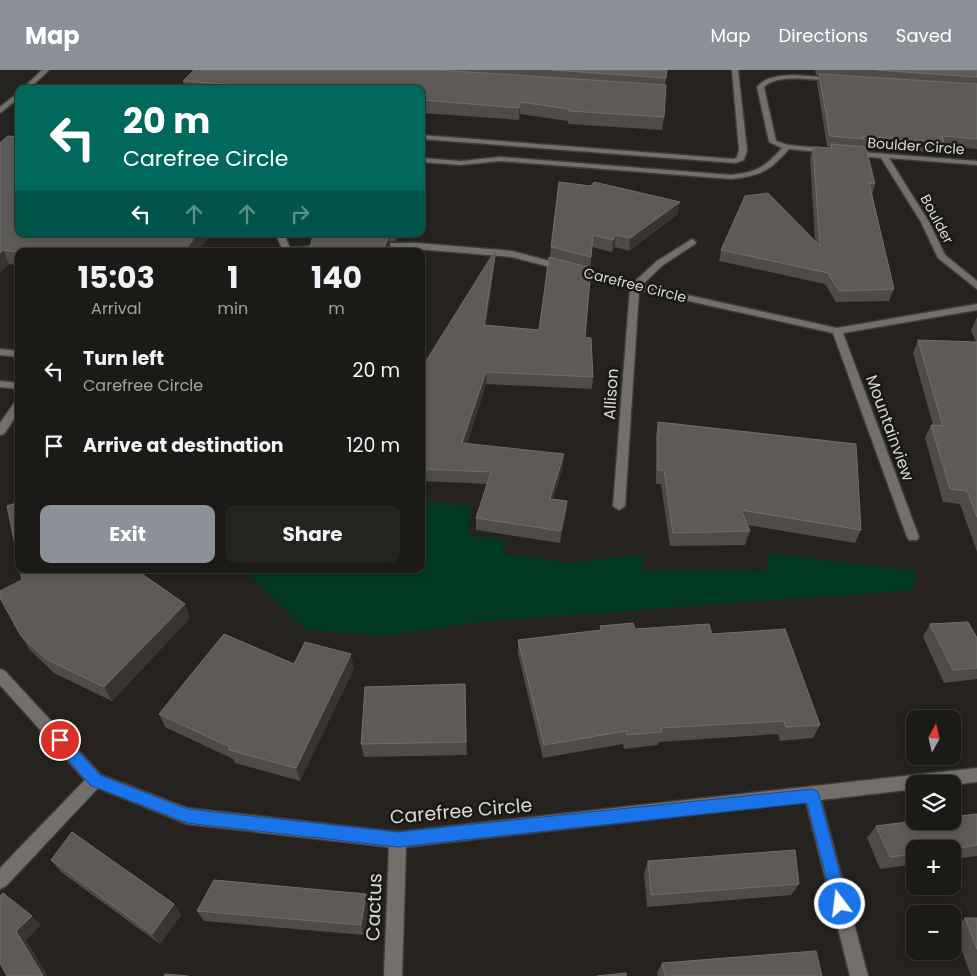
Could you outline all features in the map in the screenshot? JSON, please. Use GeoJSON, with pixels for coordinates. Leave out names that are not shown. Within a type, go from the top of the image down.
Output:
{"type":"FeatureCollection","features":[{"type":"Feature","properties":{"kind":"street"},"geometry":{"type":"LineString","coordinates":[[29,85],[46,70]]}},
{"type":"Feature","properties":{"kind":"street"},"geometry":{"type":"LineString","coordinates":[[425,137],[735,161],[741,158],[743,150],[735,70]]}},
{"type":"Feature","properties":{"kind":"street"},"geometry":{"type":"LineString","coordinates":[[836,152],[787,147],[773,142],[760,87],[762,83],[772,78],[784,77],[844,81]]}},
{"type":"Feature","properties":{"kind":"street"},"geometry":{"type":"LineString","coordinates":[[3,108],[15,98]]}},
{"type":"Feature","properties":{"kind":"street"},"geometry":{"type":"LineString","coordinates":[[425,160],[461,163],[500,160],[732,177],[752,175],[766,170],[787,147]]}},
{"type":"Feature","properties":{"kind":"street","name":"Boulder Circle"},"geometry":{"type":"LineString","coordinates":[[845,152],[977,163]]}},
{"type":"Feature","properties":{"kind":"street","name":"Boulder"},"geometry":{"type":"LineString","coordinates":[[884,156],[925,222],[941,256],[977,286]]}},
{"type":"Feature","properties":{"kind":"street"},"geometry":{"type":"LineString","coordinates":[[635,286],[660,263],[692,242]]}},
{"type":"Feature","properties":{"kind":"street","name":"Carefree Circle"},"geometry":{"type":"LineString","coordinates":[[362,246],[416,248]]}},
{"type":"Feature","properties":{"kind":"street"},"geometry":{"type":"LineString","coordinates":[[324,248],[335,247]]}},
{"type":"Feature","properties":{"kind":"street","name":"Carefree Circle"},"geometry":{"type":"LineString","coordinates":[[425,249],[512,254],[635,286],[837,331],[977,307]]}},
{"type":"Feature","properties":{"kind":"street","name":"Allison"},"geometry":{"type":"LineString","coordinates":[[619,506],[635,286]]}},
{"type":"Feature","properties":{"kind":"street","name":"Mountainview"},"geometry":{"type":"LineString","coordinates":[[837,331],[913,537]]}},
{"type":"Feature","properties":{"kind":"street"},"geometry":{"type":"LineString","coordinates":[[0,352],[15,354]]}},
{"type":"Feature","properties":{"kind":"street"},"geometry":{"type":"LineString","coordinates":[[0,384],[15,386]]}},
{"type":"Feature","properties":{"kind":"street"},"geometry":{"type":"LineString","coordinates":[[0,431],[15,410]]}},
{"type":"Feature","properties":{"kind":"street","name":"Carefree Circle"},"geometry":{"type":"LineString","coordinates":[[0,675],[95,780],[187,816],[398,840],[977,775]]}},
{"type":"Feature","properties":{"kind":"street"},"geometry":{"type":"LineString","coordinates":[[0,880],[95,780]]}},
{"type":"Feature","properties":{"kind":"street"},"geometry":{"type":"LineString","coordinates":[[812,795],[860,976]]}},
{"type":"Feature","properties":{"kind":"street","name":"Cactus"},"geometry":{"type":"LineString","coordinates":[[393,976],[398,840]]}},
{"type":"Feature","properties":{"kind":"green space"},"geometry":{"type":"Polygon","coordinates":[[[425,501],[471,506],[467,535],[508,540],[503,553],[571,563],[642,554],[643,570],[768,571],[767,553],[916,571],[913,590],[481,622],[386,636],[306,630],[248,573],[425,573],[425,501]]]}},
{"type":"Feature","properties":{"kind":"building"},"geometry":{"type":"Polygon","coordinates":[[[194,70],[439,70],[666,85],[664,117],[569,111],[569,109],[520,102],[519,108],[425,100],[425,85],[237,85],[183,81],[194,70]]]}},
{"type":"Feature","properties":{"kind":"building"},"geometry":{"type":"Polygon","coordinates":[[[552,70],[667,70],[666,78],[552,70]]]}},
{"type":"Feature","properties":{"kind":"building"},"geometry":{"type":"Polygon","coordinates":[[[876,70],[977,70],[977,77],[876,70]]]}},
{"type":"Feature","properties":{"kind":"building"},"geometry":{"type":"Polygon","coordinates":[[[819,74],[977,84],[977,139],[942,136],[944,143],[863,136],[864,139],[830,136],[819,74]]]}},
{"type":"Feature","properties":{"kind":"building"},"geometry":{"type":"Polygon","coordinates":[[[8,136],[15,137],[15,237],[195,237],[187,248],[15,248],[15,252],[3,250],[0,253],[0,143],[8,136]]]}},
{"type":"Feature","properties":{"kind":"building"},"geometry":{"type":"Polygon","coordinates":[[[831,144],[866,147],[875,184],[869,183],[894,289],[839,291],[828,273],[721,250],[745,196],[768,193],[820,246],[813,147],[832,148],[831,144]]]}},
{"type":"Feature","properties":{"kind":"building"},"geometry":{"type":"Polygon","coordinates":[[[559,182],[591,186],[594,182],[680,202],[630,238],[616,235],[613,240],[593,235],[591,257],[551,247],[559,182]]]}},
{"type":"Feature","properties":{"kind":"building"},"geometry":{"type":"Polygon","coordinates":[[[313,237],[388,237],[384,248],[310,248],[313,237]]]}},
{"type":"Feature","properties":{"kind":"building"},"geometry":{"type":"Polygon","coordinates":[[[496,249],[484,325],[539,330],[549,257],[591,268],[585,337],[591,338],[593,377],[486,372],[462,443],[564,454],[550,499],[567,501],[561,531],[476,518],[491,472],[425,469],[425,363],[496,249]]]}},
{"type":"Feature","properties":{"kind":"building"},"geometry":{"type":"Polygon","coordinates":[[[918,340],[977,342],[977,517],[967,491],[950,489],[931,425],[943,426],[918,340]]]}},
{"type":"Feature","properties":{"kind":"building"},"geometry":{"type":"Polygon","coordinates":[[[658,422],[856,444],[861,530],[741,510],[750,531],[673,533],[664,470],[658,470],[658,422]]]}},
{"type":"Feature","properties":{"kind":"building"},"geometry":{"type":"Polygon","coordinates":[[[15,503],[15,545],[7,506],[15,503]]]}},
{"type":"Feature","properties":{"kind":"building"},"geometry":{"type":"Polygon","coordinates":[[[21,573],[141,573],[185,604],[104,687],[46,659],[21,636],[0,598],[0,591],[22,580],[21,573]]]}},
{"type":"Feature","properties":{"kind":"building"},"geometry":{"type":"Polygon","coordinates":[[[968,622],[977,638],[977,668],[953,670],[930,624],[968,622]]]}},
{"type":"Feature","properties":{"kind":"building"},"geometry":{"type":"Polygon","coordinates":[[[633,623],[635,629],[709,624],[712,634],[785,629],[820,725],[786,727],[784,721],[661,728],[662,732],[627,735],[626,731],[544,745],[518,640],[601,630],[600,626],[633,623]]]}},
{"type":"Feature","properties":{"kind":"building"},"geometry":{"type":"Polygon","coordinates":[[[224,634],[294,664],[305,642],[351,654],[296,768],[229,750],[230,747],[159,714],[224,634]]]}},
{"type":"Feature","properties":{"kind":"building"},"geometry":{"type":"Polygon","coordinates":[[[465,684],[466,742],[361,744],[365,687],[465,684]]]}},
{"type":"Feature","properties":{"kind":"building"},"geometry":{"type":"Polygon","coordinates":[[[977,814],[977,845],[961,848],[961,840],[906,840],[906,855],[890,857],[876,826],[906,822],[906,830],[961,830],[961,816],[977,814]]]}},
{"type":"Feature","properties":{"kind":"building"},"geometry":{"type":"Polygon","coordinates":[[[72,832],[174,904],[152,934],[51,860],[72,832]]]}},
{"type":"Feature","properties":{"kind":"building"},"geometry":{"type":"Polygon","coordinates":[[[795,850],[799,884],[651,895],[648,861],[795,850]]]}},
{"type":"Feature","properties":{"kind":"building"},"geometry":{"type":"Polygon","coordinates":[[[214,880],[366,894],[361,925],[197,911],[214,880]]]}},
{"type":"Feature","properties":{"kind":"building"},"geometry":{"type":"Polygon","coordinates":[[[3,893],[32,916],[16,931],[43,976],[7,976],[0,963],[0,896],[3,893]]]}},
{"type":"Feature","properties":{"kind":"building"},"geometry":{"type":"Polygon","coordinates":[[[965,918],[977,918],[977,949],[965,918]]]}},
{"type":"Feature","properties":{"kind":"building"},"geometry":{"type":"Polygon","coordinates":[[[816,951],[822,976],[665,976],[662,963],[816,951]]]}},
{"type":"Feature","properties":{"kind":"building"},"geometry":{"type":"Polygon","coordinates":[[[626,973],[626,976],[597,976],[626,973]]]}},
{"type":"Feature","properties":{"kind":"building"},"geometry":{"type":"Polygon","coordinates":[[[165,974],[188,976],[164,976],[165,974]]]}},
{"type":"Feature","properties":{"kind":"route"},"geometry":{"type":"LineString","coordinates":[[60,740],[95,780],[187,816],[398,840],[812,795],[840,904]]}}]}
